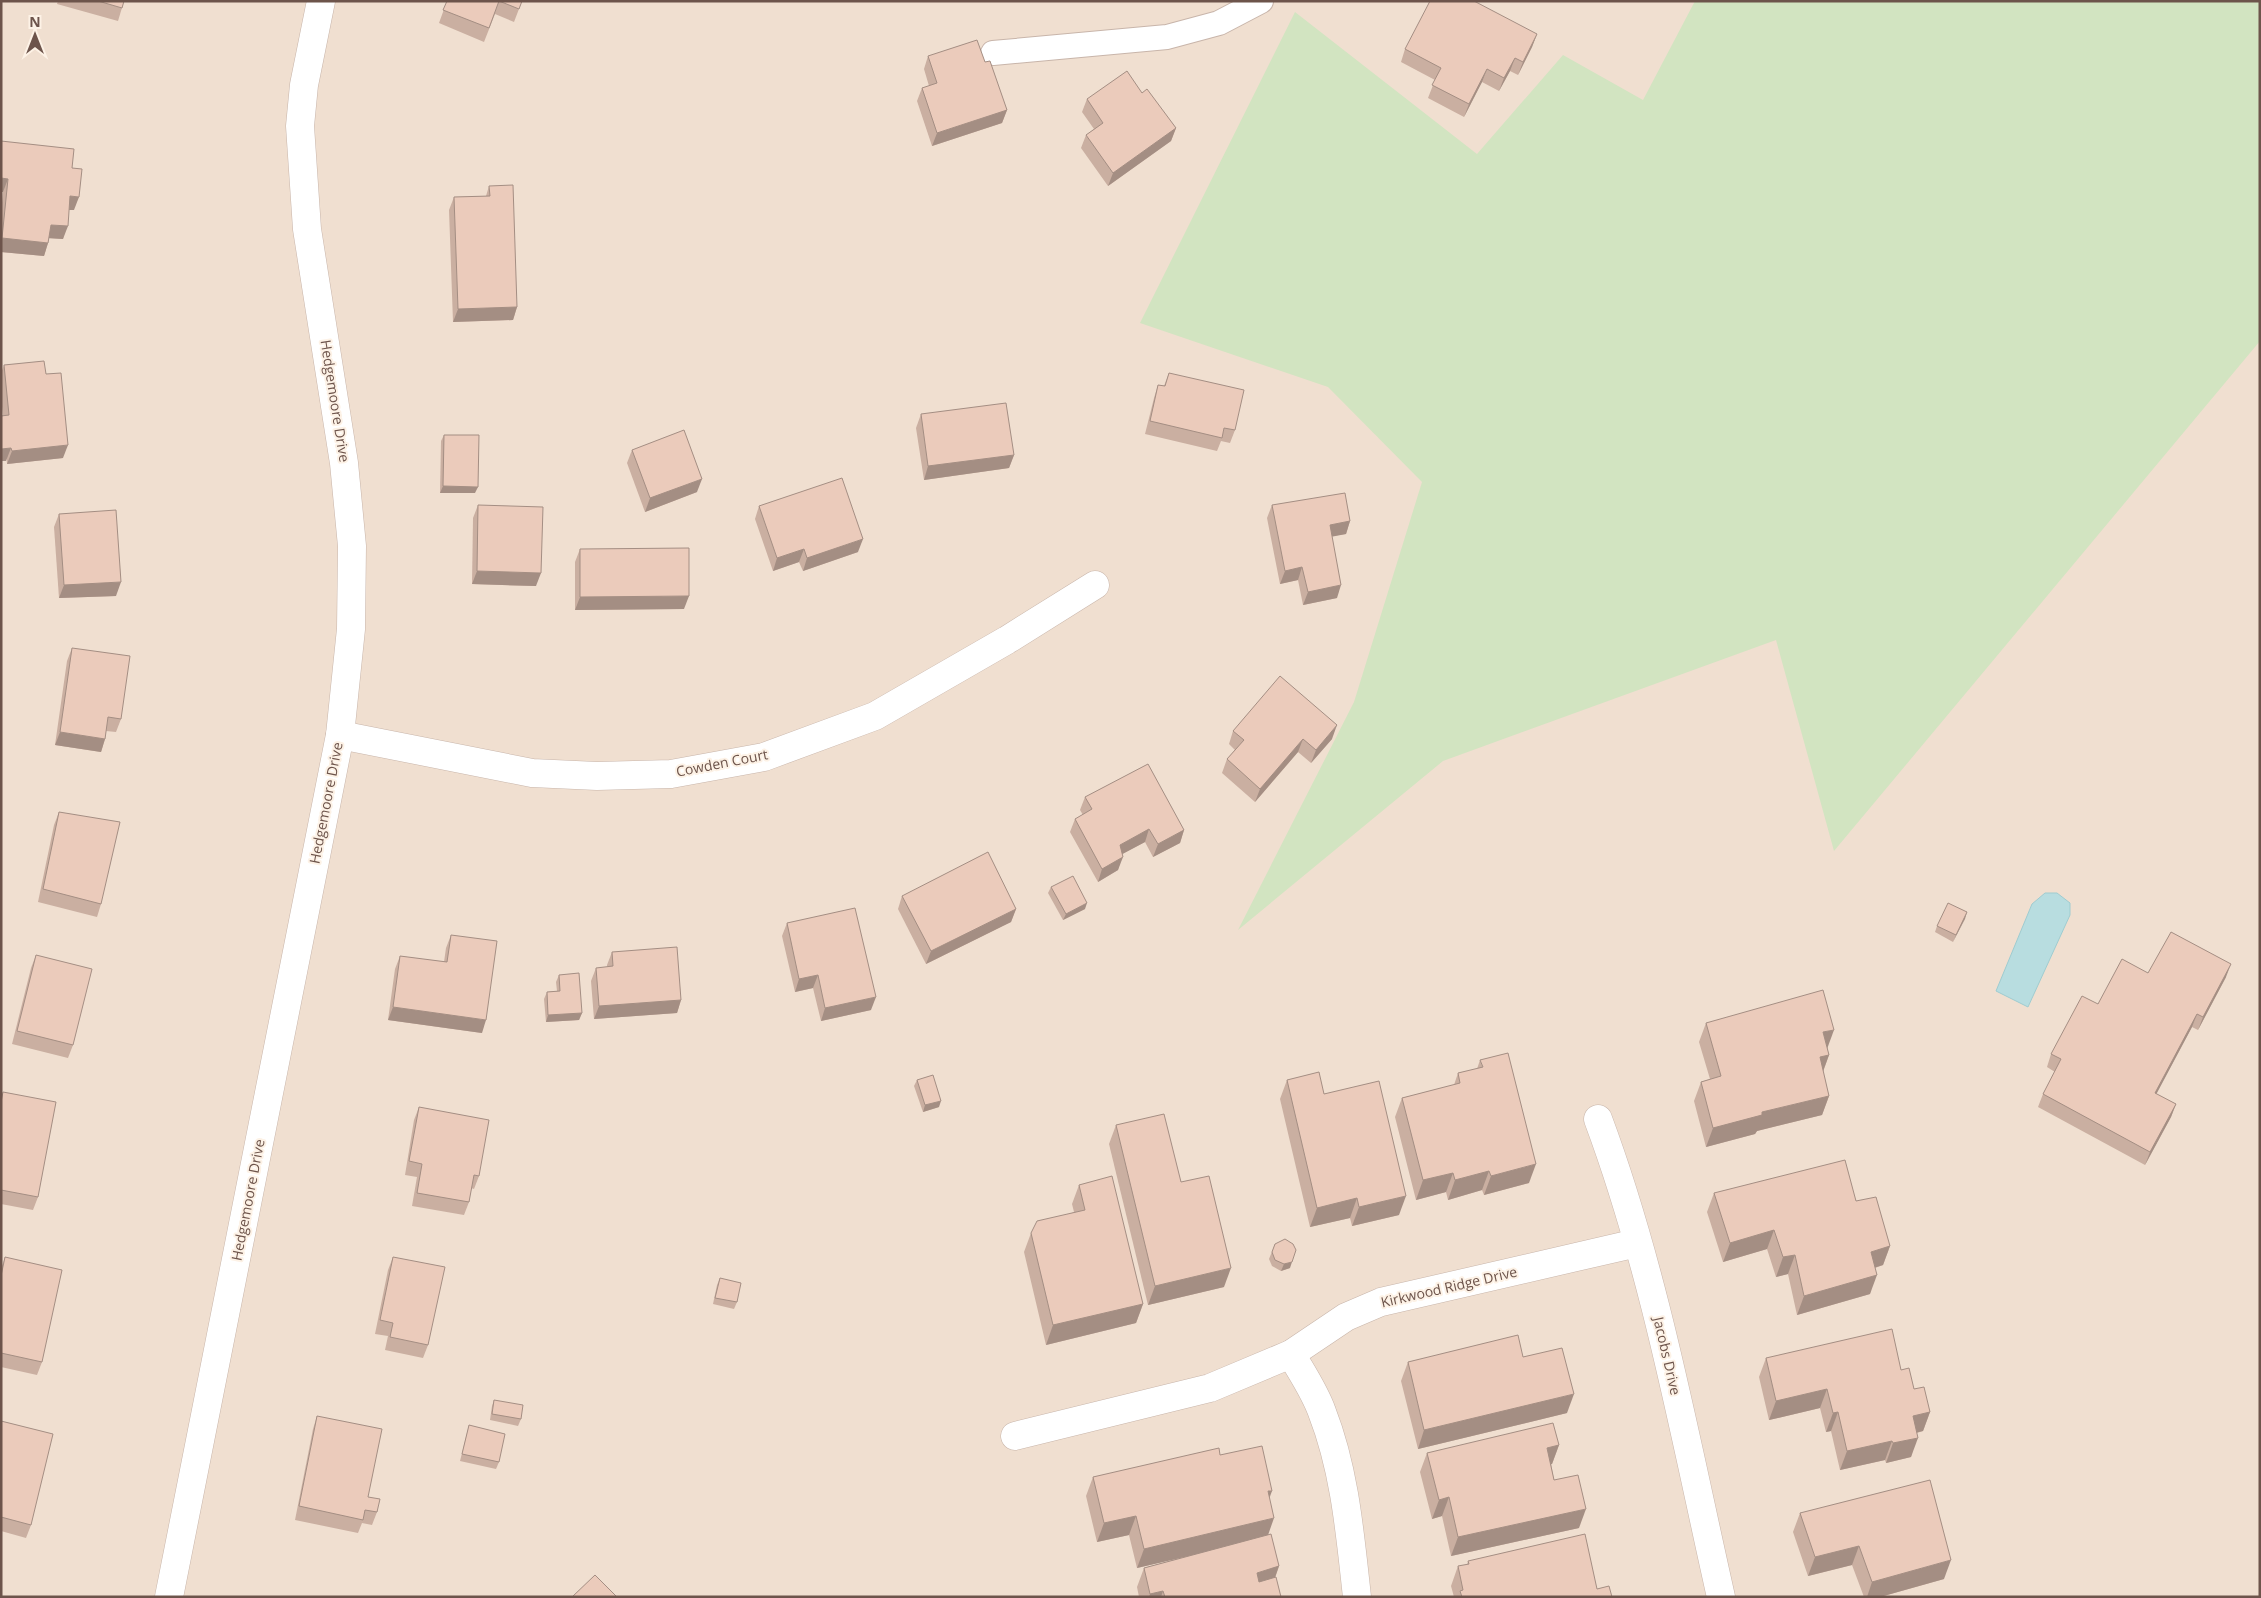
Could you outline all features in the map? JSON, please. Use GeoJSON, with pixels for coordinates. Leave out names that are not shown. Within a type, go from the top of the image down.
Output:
{"type":"FeatureCollection","features":[{"type":"Feature","properties":{"kind":"street","name":"Hedgemoore Drive"},"geometry":{"type":"LineString","coordinates":[[169,1597],[340,735],[351,629],[352,546],[344,463],[307,229],[300,126],[304,85],[320,1]]}},
{"type":"Feature","properties":{"kind":"street","name":"Cowden Court"},"geometry":{"type":"LineString","coordinates":[[340,735],[532,773],[598,776],[672,774],[764,757],[875,716],[1007,640],[1095,585]]}},
{"type":"Feature","properties":{"kind":"street","name":"Jacobs Drive"},"geometry":{"type":"LineString","coordinates":[[1598,1119],[1618,1171],[1656,1311],[1721,1597]]}},
{"type":"Feature","properties":{"kind":"street","name":"Kirkwood Ridge Drive"},"geometry":{"type":"LineString","coordinates":[[1014,1436],[1210,1388],[1292,1354],[1346,1317],[1381,1302],[1637,1243]]}},
{"type":"Feature","properties":{"kind":"street"},"geometry":{"type":"LineString","coordinates":[[1292,1354],[1322,1411],[1340,1467],[1358,1597]]}},
{"type":"Feature","properties":{"kind":"lane"},"geometry":{"type":"LineString","coordinates":[[993,53],[1166,37],[1219,23],[1261,1]]}},
{"type":"Feature","properties":{"kind":"shaded area"},"geometry":{"type":"Polygon","coordinates":[[[1,1],[2260,1],[2260,1597],[1,1597],[1,1]]]}},
{"type":"Feature","properties":{"kind":"green space"},"geometry":{"type":"Polygon","coordinates":[[[1695,1],[2260,1],[2260,341],[1834,851],[1776,640],[1443,761],[1238,930],[1354,702],[1422,482],[1328,387],[1140,323],[1295,12],[1477,154],[1563,55],[1643,100],[1695,1]]]}},
{"type":"Feature","properties":{"kind":"water"},"geometry":{"type":"Polygon","coordinates":[[[2045,893],[2057,893],[2070,903],[2070,915],[2028,1007],[1996,991],[2032,904],[2045,893]]]}},
{"type":"Feature","properties":{"kind":"building"},"geometry":{"type":"Polygon","coordinates":[[[98,1],[124,1],[122,8],[98,1]]]}},
{"type":"Feature","properties":{"kind":"building"},"geometry":{"type":"Polygon","coordinates":[[[447,1],[499,1],[489,28],[443,10],[447,1]]]}},
{"type":"Feature","properties":{"kind":"building"},"geometry":{"type":"Polygon","coordinates":[[[499,1],[522,1],[519,9],[499,1]]]}},
{"type":"Feature","properties":{"kind":"building"},"geometry":{"type":"Polygon","coordinates":[[[1430,1],[1474,1],[1537,34],[1523,62],[1515,58],[1504,78],[1487,69],[1469,104],[1432,85],[1441,68],[1405,49],[1430,1]]]}},
{"type":"Feature","properties":{"kind":"building"},"geometry":{"type":"Polygon","coordinates":[[[977,40],[985,62],[990,61],[1007,110],[937,133],[922,88],[937,83],[928,56],[977,40]]]}},
{"type":"Feature","properties":{"kind":"building"},"geometry":{"type":"Polygon","coordinates":[[[1127,71],[1142,93],[1147,89],[1176,128],[1113,173],[1086,135],[1103,123],[1087,99],[1127,71]]]}},
{"type":"Feature","properties":{"kind":"building"},"geometry":{"type":"Polygon","coordinates":[[[1,141],[74,149],[72,168],[82,169],[79,197],[70,196],[68,226],[51,225],[48,243],[2,238],[8,179],[1,178],[1,141]]]}},
{"type":"Feature","properties":{"kind":"building"},"geometry":{"type":"Polygon","coordinates":[[[513,185],[517,307],[458,309],[454,197],[490,196],[489,186],[513,185]]]}},
{"type":"Feature","properties":{"kind":"building"},"geometry":{"type":"Polygon","coordinates":[[[44,361],[46,374],[61,373],[68,445],[12,451],[11,448],[1,449],[1,416],[9,415],[4,365],[44,361]]]}},
{"type":"Feature","properties":{"kind":"building"},"geometry":{"type":"Polygon","coordinates":[[[1169,373],[1244,390],[1235,430],[1224,428],[1222,438],[1150,421],[1158,385],[1165,386],[1169,373]]]}},
{"type":"Feature","properties":{"kind":"building"},"geometry":{"type":"Polygon","coordinates":[[[1006,403],[1014,455],[928,466],[921,414],[1006,403]]]}},
{"type":"Feature","properties":{"kind":"building"},"geometry":{"type":"Polygon","coordinates":[[[684,430],[702,479],[650,498],[632,450],[684,430]]]}},
{"type":"Feature","properties":{"kind":"building"},"geometry":{"type":"Polygon","coordinates":[[[444,435],[479,435],[478,487],[443,486],[444,435]]]}},
{"type":"Feature","properties":{"kind":"building"},"geometry":{"type":"Polygon","coordinates":[[[842,478],[863,539],[807,558],[804,549],[777,558],[759,506],[842,478]]]}},
{"type":"Feature","properties":{"kind":"building"},"geometry":{"type":"Polygon","coordinates":[[[1345,493],[1350,521],[1330,525],[1341,585],[1308,592],[1302,567],[1285,571],[1272,505],[1345,493]]]}},
{"type":"Feature","properties":{"kind":"building"},"geometry":{"type":"Polygon","coordinates":[[[478,505],[543,507],[541,573],[477,571],[478,505]]]}},
{"type":"Feature","properties":{"kind":"building"},"geometry":{"type":"Polygon","coordinates":[[[116,510],[121,582],[64,585],[59,514],[116,510]]]}},
{"type":"Feature","properties":{"kind":"building"},"geometry":{"type":"Polygon","coordinates":[[[689,548],[689,596],[580,597],[580,549],[689,548]]]}},
{"type":"Feature","properties":{"kind":"building"},"geometry":{"type":"Polygon","coordinates":[[[72,648],[130,656],[121,719],[108,717],[105,739],[60,732],[72,648]]]}},
{"type":"Feature","properties":{"kind":"building"},"geometry":{"type":"Polygon","coordinates":[[[1280,676],[1337,725],[1316,750],[1303,739],[1260,789],[1227,759],[1244,740],[1233,731],[1280,676]]]}},
{"type":"Feature","properties":{"kind":"building"},"geometry":{"type":"Polygon","coordinates":[[[1148,764],[1184,830],[1158,844],[1149,829],[1120,845],[1123,857],[1102,869],[1075,819],[1092,809],[1085,797],[1148,764]]]}},
{"type":"Feature","properties":{"kind":"building"},"geometry":{"type":"Polygon","coordinates":[[[59,812],[120,822],[101,904],[43,889],[59,812]]]}},
{"type":"Feature","properties":{"kind":"building"},"geometry":{"type":"Polygon","coordinates":[[[988,852],[1016,909],[931,951],[902,896],[988,852]]]}},
{"type":"Feature","properties":{"kind":"building"},"geometry":{"type":"Polygon","coordinates":[[[1073,876],[1087,903],[1066,914],[1051,887],[1073,876]]]}},
{"type":"Feature","properties":{"kind":"building"},"geometry":{"type":"Polygon","coordinates":[[[1948,903],[1967,912],[1956,935],[1937,926],[1948,903]]]}},
{"type":"Feature","properties":{"kind":"building"},"geometry":{"type":"Polygon","coordinates":[[[855,908],[876,997],[825,1008],[818,975],[799,979],[787,923],[855,908]]]}},
{"type":"Feature","properties":{"kind":"building"},"geometry":{"type":"Polygon","coordinates":[[[2171,932],[2231,964],[2203,1017],[2197,1014],[2155,1093],[2176,1104],[2150,1152],[2043,1094],[2061,1059],[2051,1054],[2082,996],[2098,1004],[2122,959],[2148,973],[2171,932]]]}},
{"type":"Feature","properties":{"kind":"building"},"geometry":{"type":"Polygon","coordinates":[[[451,935],[497,941],[486,1020],[393,1007],[400,956],[447,962],[451,935]]]}},
{"type":"Feature","properties":{"kind":"building"},"geometry":{"type":"Polygon","coordinates":[[[677,947],[681,1000],[599,1006],[596,968],[613,966],[612,952],[677,947]]]}},
{"type":"Feature","properties":{"kind":"building"},"geometry":{"type":"Polygon","coordinates":[[[36,955],[92,969],[73,1045],[17,1031],[36,955]]]}},
{"type":"Feature","properties":{"kind":"building"},"geometry":{"type":"Polygon","coordinates":[[[579,973],[582,1013],[548,1015],[547,992],[560,991],[559,975],[579,973]]]}},
{"type":"Feature","properties":{"kind":"building"},"geometry":{"type":"Polygon","coordinates":[[[1823,990],[1834,1030],[1823,1032],[1829,1055],[1820,1057],[1829,1096],[1762,1112],[1762,1115],[1713,1128],[1701,1082],[1721,1076],[1706,1023],[1823,990]]]}},
{"type":"Feature","properties":{"kind":"building"},"geometry":{"type":"Polygon","coordinates":[[[1508,1053],[1536,1164],[1491,1176],[1489,1171],[1455,1180],[1453,1173],[1423,1180],[1402,1098],[1460,1083],[1458,1073],[1483,1067],[1480,1060],[1508,1053]]]}},
{"type":"Feature","properties":{"kind":"building"},"geometry":{"type":"Polygon","coordinates":[[[1319,1072],[1324,1094],[1379,1081],[1406,1196],[1359,1207],[1357,1198],[1317,1208],[1287,1080],[1319,1072]]]}},
{"type":"Feature","properties":{"kind":"building"},"geometry":{"type":"Polygon","coordinates":[[[933,1075],[941,1101],[925,1105],[917,1080],[933,1075]]]}},
{"type":"Feature","properties":{"kind":"building"},"geometry":{"type":"Polygon","coordinates":[[[3,1092],[56,1102],[38,1197],[1,1190],[1,1102],[3,1092]]]}},
{"type":"Feature","properties":{"kind":"building"},"geometry":{"type":"Polygon","coordinates":[[[419,1107],[489,1120],[479,1176],[474,1175],[469,1202],[417,1193],[422,1164],[409,1161],[419,1107]]]}},
{"type":"Feature","properties":{"kind":"building"},"geometry":{"type":"Polygon","coordinates":[[[1164,1114],[1181,1182],[1209,1176],[1231,1268],[1155,1286],[1116,1125],[1164,1114]]]}},
{"type":"Feature","properties":{"kind":"building"},"geometry":{"type":"Polygon","coordinates":[[[1845,1160],[1856,1201],[1876,1197],[1890,1246],[1871,1252],[1877,1275],[1804,1296],[1795,1255],[1783,1257],[1774,1230],[1730,1243],[1714,1193],[1845,1160]]]}},
{"type":"Feature","properties":{"kind":"building"},"geometry":{"type":"Polygon","coordinates":[[[1112,1176],[1143,1304],[1053,1325],[1031,1233],[1037,1221],[1085,1210],[1079,1185],[1112,1176]]]}},
{"type":"Feature","properties":{"kind":"building"},"geometry":{"type":"Polygon","coordinates":[[[1285,1239],[1293,1244],[1296,1250],[1292,1262],[1284,1264],[1275,1260],[1272,1252],[1275,1244],[1285,1239]]]}},
{"type":"Feature","properties":{"kind":"building"},"geometry":{"type":"Polygon","coordinates":[[[5,1257],[62,1270],[42,1362],[1,1353],[1,1276],[5,1257]]]}},
{"type":"Feature","properties":{"kind":"building"},"geometry":{"type":"Polygon","coordinates":[[[393,1257],[445,1267],[428,1345],[390,1337],[393,1323],[380,1320],[393,1257]]]}},
{"type":"Feature","properties":{"kind":"building"},"geometry":{"type":"Polygon","coordinates":[[[720,1278],[741,1283],[737,1302],[715,1298],[720,1278]]]}},
{"type":"Feature","properties":{"kind":"building"},"geometry":{"type":"Polygon","coordinates":[[[1892,1329],[1901,1370],[1909,1368],[1914,1389],[1924,1387],[1930,1412],[1913,1416],[1918,1438],[1893,1443],[1892,1441],[1847,1451],[1838,1412],[1833,1413],[1827,1389],[1776,1401],[1766,1358],[1892,1329]]]}},
{"type":"Feature","properties":{"kind":"building"},"geometry":{"type":"Polygon","coordinates":[[[1518,1335],[1523,1357],[1562,1348],[1574,1394],[1424,1430],[1408,1362],[1518,1335]]]}},
{"type":"Feature","properties":{"kind":"building"},"geometry":{"type":"Polygon","coordinates":[[[494,1400],[523,1405],[521,1419],[492,1414],[494,1400]]]}},
{"type":"Feature","properties":{"kind":"building"},"geometry":{"type":"Polygon","coordinates":[[[317,1416],[382,1429],[368,1497],[380,1499],[377,1512],[365,1510],[363,1520],[299,1506],[317,1416]]]}},
{"type":"Feature","properties":{"kind":"building"},"geometry":{"type":"Polygon","coordinates":[[[1,1421],[53,1434],[31,1525],[1,1517],[1,1421]]]}},
{"type":"Feature","properties":{"kind":"building"},"geometry":{"type":"Polygon","coordinates":[[[1553,1423],[1559,1445],[1547,1448],[1554,1480],[1578,1475],[1586,1509],[1458,1537],[1449,1497],[1439,1500],[1427,1453],[1553,1423]]]}},
{"type":"Feature","properties":{"kind":"building"},"geometry":{"type":"Polygon","coordinates":[[[469,1425],[505,1434],[499,1462],[462,1454],[469,1425]]]}},
{"type":"Feature","properties":{"kind":"building"},"geometry":{"type":"Polygon","coordinates":[[[1262,1446],[1272,1491],[1268,1491],[1274,1518],[1144,1549],[1136,1516],[1104,1523],[1093,1477],[1219,1448],[1220,1455],[1262,1446]]]}},
{"type":"Feature","properties":{"kind":"building"},"geometry":{"type":"Polygon","coordinates":[[[1930,1480],[1951,1560],[1872,1582],[1859,1546],[1815,1557],[1800,1513],[1930,1480]]]}},
{"type":"Feature","properties":{"kind":"building"},"geometry":{"type":"Polygon","coordinates":[[[1271,1534],[1279,1566],[1257,1573],[1259,1582],[1276,1577],[1281,1597],[1165,1597],[1163,1591],[1150,1594],[1144,1568],[1271,1534]]]}},
{"type":"Feature","properties":{"kind":"building"},"geometry":{"type":"Polygon","coordinates":[[[1585,1534],[1597,1589],[1609,1586],[1612,1597],[1462,1597],[1460,1591],[1463,1590],[1458,1566],[1469,1564],[1468,1561],[1585,1534]]]}},
{"type":"Feature","properties":{"kind":"building"},"geometry":{"type":"Polygon","coordinates":[[[595,1575],[617,1597],[572,1597],[595,1575]]]}}]}
